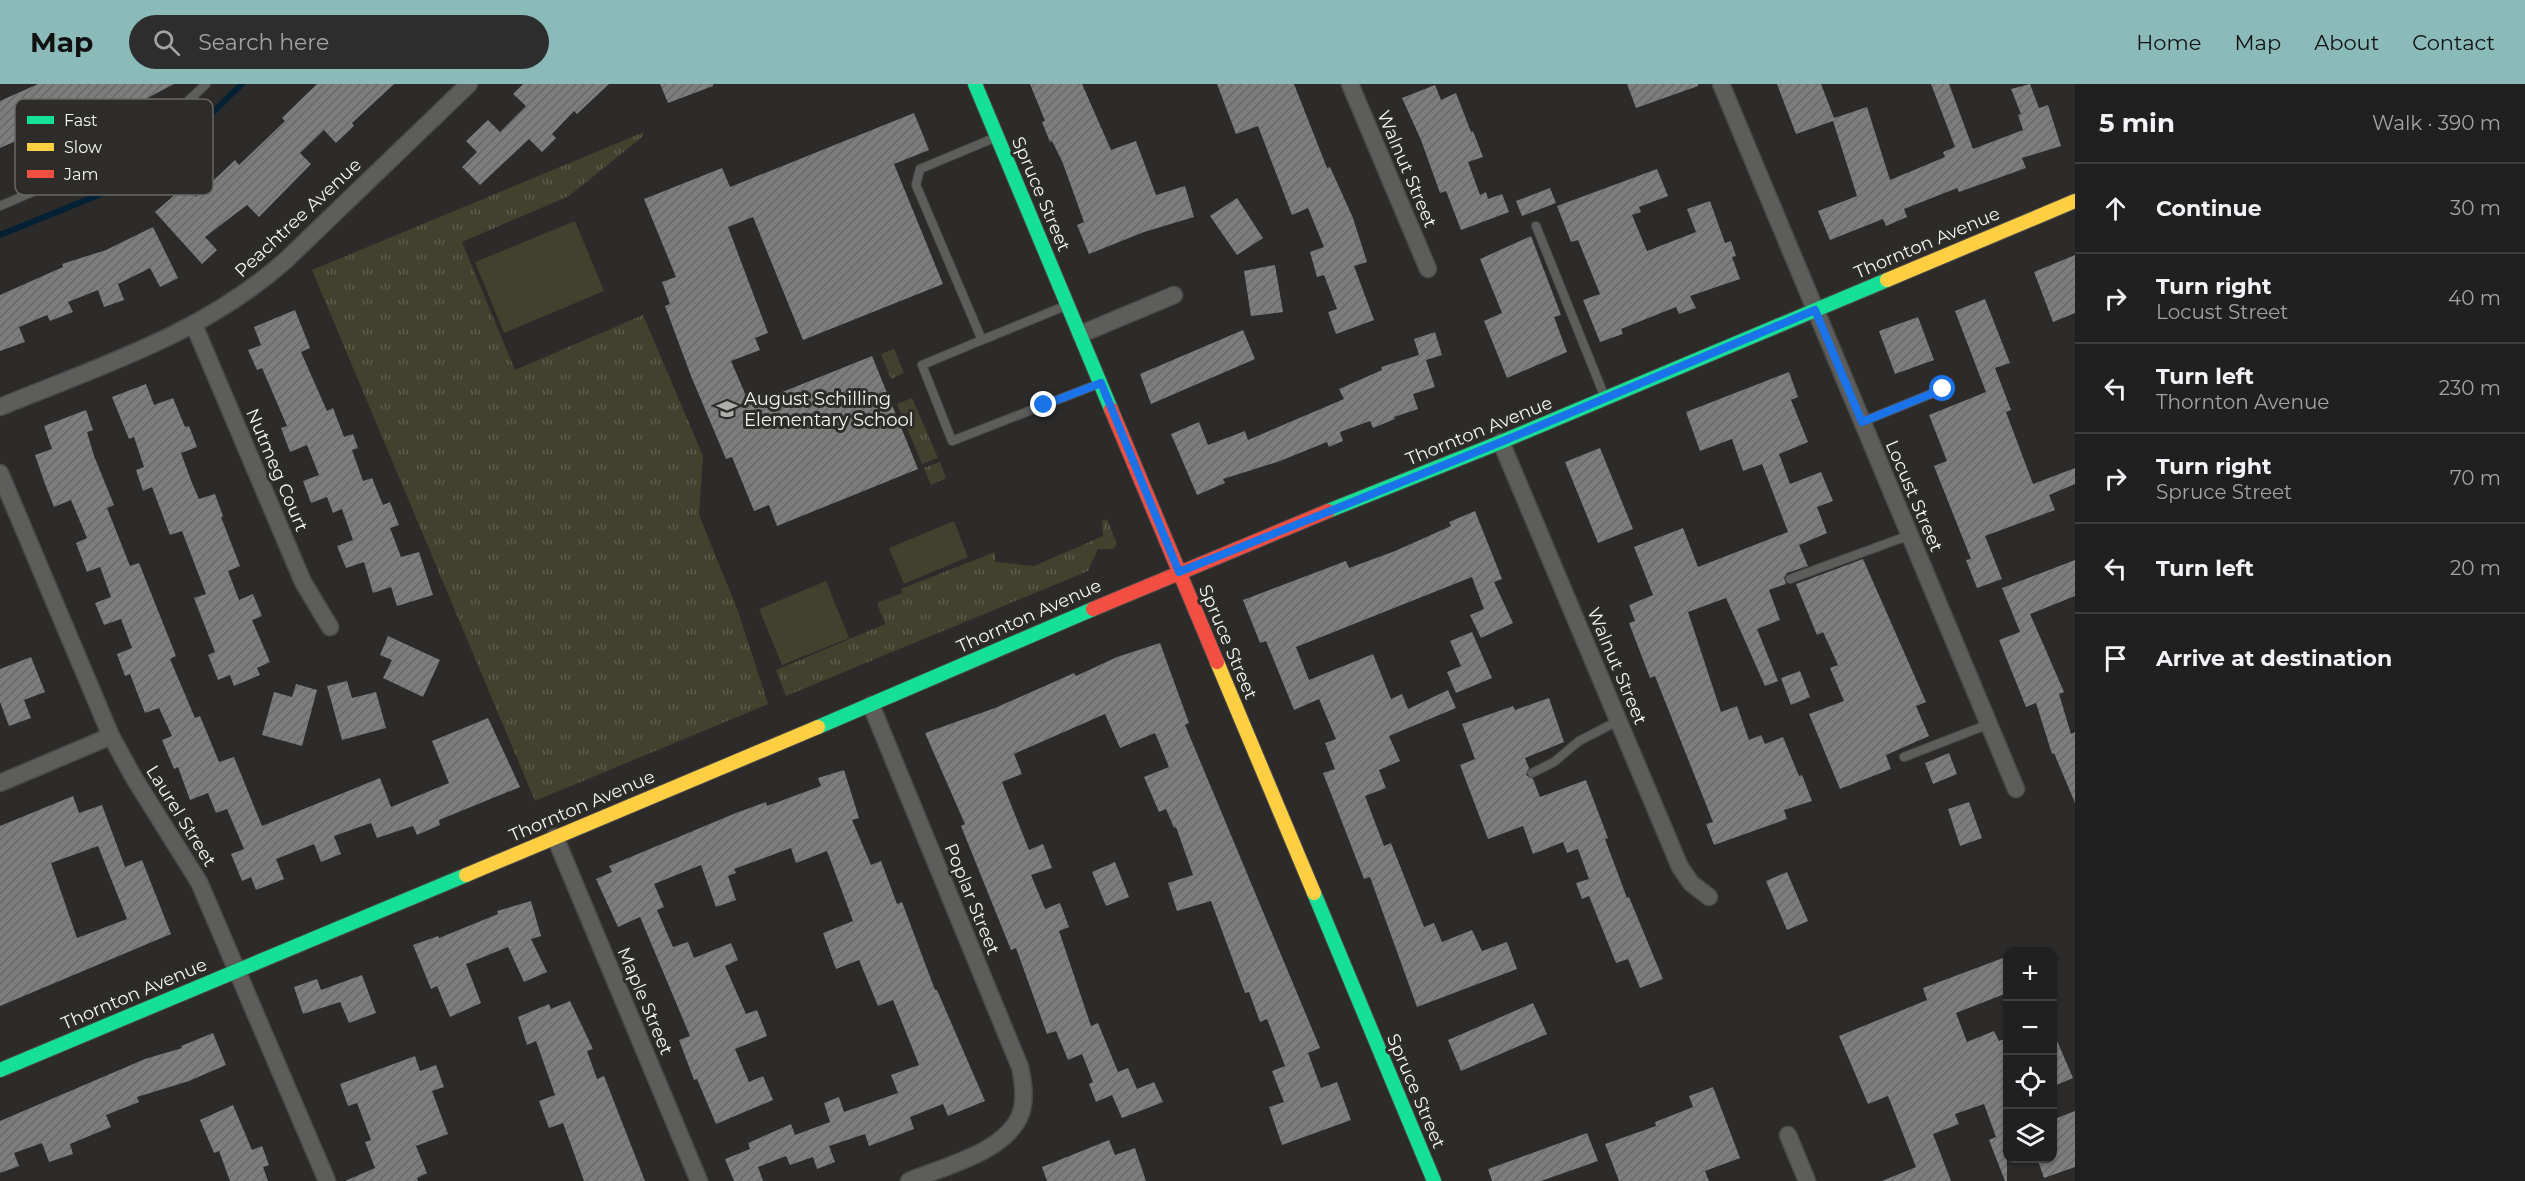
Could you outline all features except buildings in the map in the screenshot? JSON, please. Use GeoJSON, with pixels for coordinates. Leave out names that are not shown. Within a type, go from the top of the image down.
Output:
{"type":"FeatureCollection","features":[{"type":"Feature","properties":{"kind":"main road","name":"Spruce Street"},"geometry":{"type":"LineString","coordinates":[[975,84],[1434,1181]]}},
{"type":"Feature","properties":{"kind":"main road","name":"Thornton Avenue"},"geometry":{"type":"LineString","coordinates":[[0,1070],[871,705],[1179,572],[1501,442],[2075,201]]}},
{"type":"Feature","properties":{"kind":"street","name":"Peachtree Avenue"},"geometry":{"type":"LineString","coordinates":[[0,407],[194,325],[259,284],[469,84]]}},
{"type":"Feature","properties":{"kind":"street","name":"Walnut Street"},"geometry":{"type":"LineString","coordinates":[[1350,84],[1428,269]]}},
{"type":"Feature","properties":{"kind":"street","name":"Locust Street"},"geometry":{"type":"LineString","coordinates":[[1721,84],[2016,789]]}},
{"type":"Feature","properties":{"kind":"street"},"geometry":{"type":"LineString","coordinates":[[1081,334],[1174,295]]}},
{"type":"Feature","properties":{"kind":"street","name":"Nutmeg Court"},"geometry":{"type":"LineString","coordinates":[[194,325],[303,582],[330,627]]}},
{"type":"Feature","properties":{"kind":"street","name":"Walnut Street"},"geometry":{"type":"LineString","coordinates":[[1501,442],[1680,867],[1691,883],[1709,897]]}},
{"type":"Feature","properties":{"kind":"street","name":"Laurel Street"},"geometry":{"type":"LineString","coordinates":[[0,473],[111,736],[134,778],[200,882],[327,1181]]}},
{"type":"Feature","properties":{"kind":"street","name":"Poplar Street"},"geometry":{"type":"LineString","coordinates":[[871,705],[1020,1066],[1024,1088],[1022,1112],[1011,1133],[992,1147],[909,1181]]}},
{"type":"Feature","properties":{"kind":"street"},"geometry":{"type":"LineString","coordinates":[[0,783],[111,736]]}},
{"type":"Feature","properties":{"kind":"street","name":"Maple Street"},"geometry":{"type":"LineString","coordinates":[[555,837],[699,1181]]}},
{"type":"Feature","properties":{"kind":"street"},"geometry":{"type":"LineString","coordinates":[[1788,1135],[1807,1181]]}},
{"type":"Feature","properties":{"kind":"lane"},"geometry":{"type":"LineString","coordinates":[[190,99],[206,84]]}},
{"type":"Feature","properties":{"kind":"lane"},"geometry":{"type":"LineString","coordinates":[[982,340],[915,180],[920,169],[997,137]]}},
{"type":"Feature","properties":{"kind":"lane"},"geometry":{"type":"LineString","coordinates":[[0,206],[26,195]]}},
{"type":"Feature","properties":{"kind":"lane"},"geometry":{"type":"LineString","coordinates":[[1536,226],[1605,398]]}},
{"type":"Feature","properties":{"kind":"lane"},"geometry":{"type":"LineString","coordinates":[[1068,305],[922,365],[952,441],[1101,383]]}},
{"type":"Feature","properties":{"kind":"lane"},"geometry":{"type":"LineString","coordinates":[[1862,422],[1943,389]]}},
{"type":"Feature","properties":{"kind":"lane"},"geometry":{"type":"LineString","coordinates":[[1790,579],[1910,535]]}},
{"type":"Feature","properties":{"kind":"lane"},"geometry":{"type":"LineString","coordinates":[[1532,773],[1554,762],[1579,741],[1618,721]]}},
{"type":"Feature","properties":{"kind":"lane"},"geometry":{"type":"LineString","coordinates":[[1904,757],[1989,724]]}},
{"type":"Feature","properties":{"kind":"green space"},"geometry":{"type":"Polygon","coordinates":[[[644,132],[642,137],[569,196],[462,242],[515,370],[643,315],[703,456],[699,515],[738,611],[768,704],[535,801],[312,270],[644,132]]]}},
{"type":"Feature","properties":{"kind":"green space"},"geometry":{"type":"Polygon","coordinates":[[[575,221],[604,291],[504,333],[475,262],[575,221]]]}},
{"type":"Feature","properties":{"kind":"green space"},"geometry":{"type":"Polygon","coordinates":[[[894,349],[904,373],[891,379],[881,354],[894,349]]]}},
{"type":"Feature","properties":{"kind":"green space"},"geometry":{"type":"Polygon","coordinates":[[[912,398],[938,458],[922,464],[897,404],[912,398]]]}},
{"type":"Feature","properties":{"kind":"green space"},"geometry":{"type":"Polygon","coordinates":[[[940,462],[946,478],[931,485],[924,468],[940,462]]]}},
{"type":"Feature","properties":{"kind":"green space"},"geometry":{"type":"Polygon","coordinates":[[[1107,519],[1117,544],[1113,549],[1098,549],[1088,571],[786,696],[776,670],[885,624],[877,603],[902,593],[901,589],[995,552],[995,562],[1034,566],[1103,536],[1102,521],[1107,519]]]}},
{"type":"Feature","properties":{"kind":"green space"},"geometry":{"type":"Polygon","coordinates":[[[954,521],[968,557],[904,584],[889,548],[954,521]]]}},
{"type":"Feature","properties":{"kind":"green space"},"geometry":{"type":"Polygon","coordinates":[[[826,581],[849,638],[782,665],[759,609],[826,581]]]}},
{"type":"Feature","properties":{"kind":"waterway"},"geometry":{"type":"LineString","coordinates":[[213,112],[242,84]]}},
{"type":"Feature","properties":{"kind":"waterway"},"geometry":{"type":"LineString","coordinates":[[0,235],[99,195]]}},
{"type":"Feature","properties":{"kind":"traffic: fast"},"geometry":{"type":"LineString","coordinates":[[975,84],[1111,409]]}},
{"type":"Feature","properties":{"kind":"traffic: fast"},"geometry":{"type":"LineString","coordinates":[[1328,511],[1501,442],[1887,280]]}},
{"type":"Feature","properties":{"kind":"traffic: fast"},"geometry":{"type":"LineString","coordinates":[[818,727],[1093,609]]}},
{"type":"Feature","properties":{"kind":"traffic: fast"},"geometry":{"type":"LineString","coordinates":[[0,1070],[466,875]]}},
{"type":"Feature","properties":{"kind":"traffic: fast"},"geometry":{"type":"LineString","coordinates":[[1314,893],[1434,1181]]}},
{"type":"Feature","properties":{"kind":"traffic: slow"},"geometry":{"type":"LineString","coordinates":[[1887,280],[2075,201]]}},
{"type":"Feature","properties":{"kind":"traffic: slow"},"geometry":{"type":"LineString","coordinates":[[1217,662],[1314,893]]}},
{"type":"Feature","properties":{"kind":"traffic: slow"},"geometry":{"type":"LineString","coordinates":[[466,875],[818,727]]}},
{"type":"Feature","properties":{"kind":"traffic: jam"},"geometry":{"type":"LineString","coordinates":[[1111,409],[1217,662]]}},
{"type":"Feature","properties":{"kind":"traffic: jam"},"geometry":{"type":"LineString","coordinates":[[1093,609],[1328,511]]}},
{"type":"Feature","properties":{"kind":"place","name":"August Schilling Elementary School"},"geometry":{"type":"Point","coordinates":[727,409]}},
{"type":"Feature","properties":{"kind":"route"},"geometry":{"type":"LineString","coordinates":[[1044,405],[1101,383],[1179,572],[1501,442],[1815,310],[1862,422],[1943,389]]}}]}
